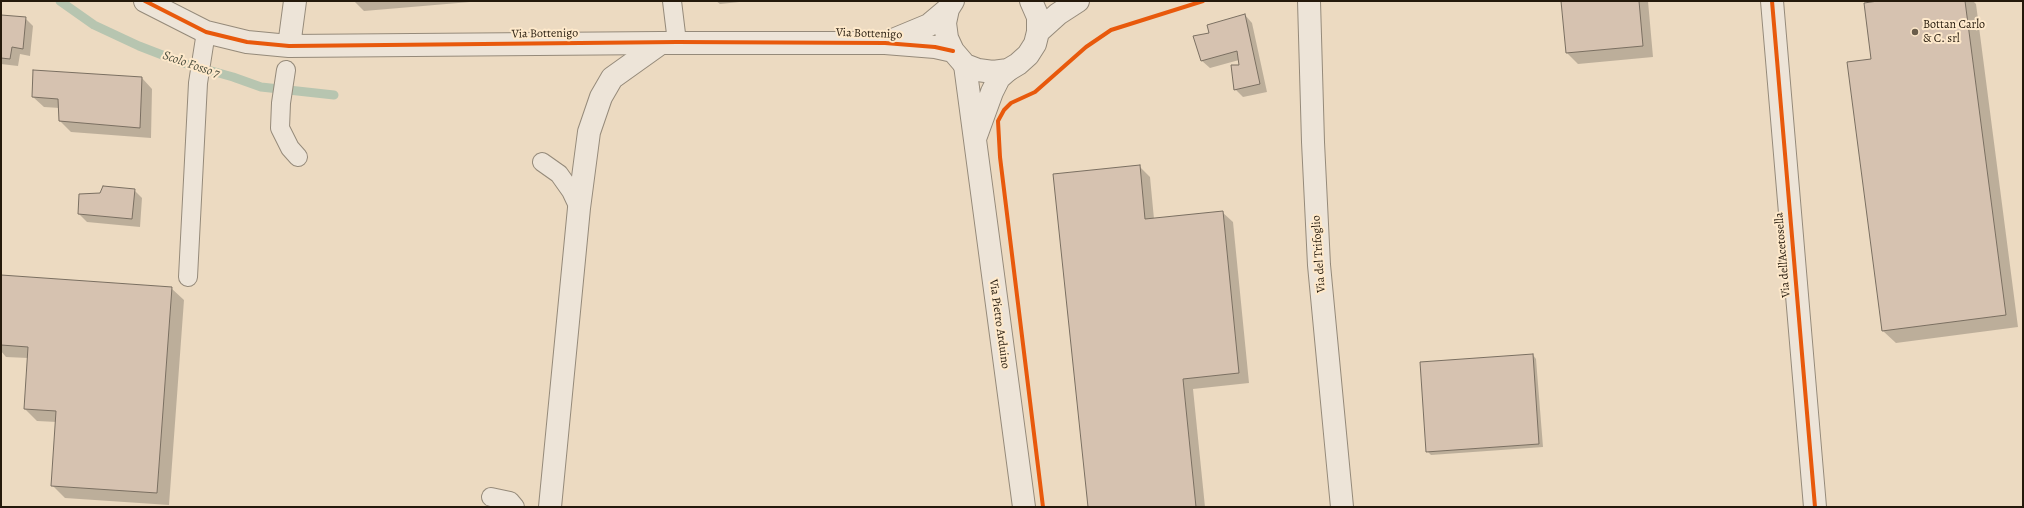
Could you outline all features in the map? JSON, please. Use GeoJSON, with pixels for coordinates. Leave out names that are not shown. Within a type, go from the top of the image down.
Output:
{"type":"FeatureCollection","features":[{"type":"Feature","properties":{"kind":"street","name":"Via Bottenigo"},"geometry":{"type":"LineString","coordinates":[[145,1],[204,42],[248,42],[289,46],[885,43],[935,47],[959,58],[978,70],[993,72],[1008,70]]}},
{"type":"Feature","properties":{"kind":"street"},"geometry":{"type":"LineString","coordinates":[[289,46],[295,1]]}},
{"type":"Feature","properties":{"kind":"street"},"geometry":{"type":"LineString","coordinates":[[1031,1],[1038,17],[1038,32]]}},
{"type":"Feature","properties":{"kind":"street"},"geometry":{"type":"LineString","coordinates":[[1038,32],[1058,14],[1078,1]]}},
{"type":"Feature","properties":{"kind":"street","name":"Via del Trifoglio"},"geometry":{"type":"LineString","coordinates":[[1309,1],[1313,142],[1319,264],[1342,507]]}},
{"type":"Feature","properties":{"kind":"street","name":"Via dell'Acetosella"},"geometry":{"type":"LineString","coordinates":[[1772,1],[1815,507]]}},
{"type":"Feature","properties":{"kind":"street","name":"Via Bottenigo"},"geometry":{"type":"LineString","coordinates":[[885,43],[929,25],[950,5]]}},
{"type":"Feature","properties":{"kind":"street","name":"Via Pietro Arduino"},"geometry":{"type":"LineString","coordinates":[[950,5],[945,23],[947,38],[959,58],[974,141],[1024,507]]}},
{"type":"Feature","properties":{"kind":"street","name":"Via Pietro Arduino"},"geometry":{"type":"LineString","coordinates":[[974,141],[992,92],[1000,78],[1028,55],[1035,44],[1038,32]]}},
{"type":"Feature","properties":{"kind":"street"},"geometry":{"type":"LineString","coordinates":[[550,507],[579,208],[589,132],[601,97],[612,78],[669,43]]}},
{"type":"Feature","properties":{"kind":"lane"},"geometry":{"type":"LineString","coordinates":[[669,43],[672,1]]}},
{"type":"Feature","properties":{"kind":"lane"},"geometry":{"type":"LineString","coordinates":[[188,277],[198,83],[204,42]]}},
{"type":"Feature","properties":{"kind":"lane"},"geometry":{"type":"LineString","coordinates":[[286,70],[281,103],[280,128],[290,148],[298,157]]}},
{"type":"Feature","properties":{"kind":"lane"},"geometry":{"type":"LineString","coordinates":[[542,162],[559,174],[571,191],[579,208]]}},
{"type":"Feature","properties":{"kind":"lane"},"geometry":{"type":"LineString","coordinates":[[491,497],[510,501],[515,507]]}},
{"type":"Feature","properties":{"kind":"building"},"geometry":{"type":"Polygon","coordinates":[[[1561,1],[1639,1],[1643,46],[1566,53],[1561,1]]]}},
{"type":"Feature","properties":{"kind":"building"},"geometry":{"type":"Polygon","coordinates":[[[1878,1],[1965,1],[2006,315],[1882,331],[1847,62],[1871,59],[1864,3],[1878,1]]]}},
{"type":"Feature","properties":{"kind":"building"},"geometry":{"type":"Polygon","coordinates":[[[1245,14],[1260,84],[1234,90],[1231,65],[1239,65],[1237,51],[1201,61],[1193,36],[1209,33],[1207,25],[1245,14]]]}},
{"type":"Feature","properties":{"kind":"building"},"geometry":{"type":"Polygon","coordinates":[[[1,15],[26,17],[23,49],[12,47],[10,59],[1,58],[1,15]]]}},
{"type":"Feature","properties":{"kind":"building"},"geometry":{"type":"Polygon","coordinates":[[[33,70],[142,77],[140,128],[59,121],[58,99],[32,97],[33,70]]]}},
{"type":"Feature","properties":{"kind":"building"},"geometry":{"type":"Polygon","coordinates":[[[1140,165],[1145,219],[1223,211],[1239,373],[1183,379],[1196,507],[1088,507],[1053,174],[1140,165]]]}},
{"type":"Feature","properties":{"kind":"building"},"geometry":{"type":"Polygon","coordinates":[[[103,186],[135,189],[132,219],[78,214],[79,194],[100,193],[103,186]]]}},
{"type":"Feature","properties":{"kind":"building"},"geometry":{"type":"Polygon","coordinates":[[[1,275],[172,287],[157,493],[51,486],[56,411],[24,409],[28,347],[1,345],[1,275]]]}},
{"type":"Feature","properties":{"kind":"building"},"geometry":{"type":"Polygon","coordinates":[[[1533,354],[1539,444],[1426,452],[1420,362],[1533,354]]]}},
{"type":"Feature","properties":{"kind":"waterway","name":"Scolo Fosso 7"},"geometry":{"type":"LineString","coordinates":[[60,1],[94,25],[139,46],[183,63],[233,77],[261,87],[334,95]]}},
{"type":"Feature","properties":{"kind":"cycle path"},"geometry":{"type":"LineString","coordinates":[[145,1],[206,32],[247,42],[289,46],[677,42],[885,43],[935,47],[953,51]]}},
{"type":"Feature","properties":{"kind":"cycle path"},"geometry":{"type":"LineString","coordinates":[[1043,507],[1000,157],[998,121],[1004,110],[1011,103],[1035,92],[1086,47],[1111,30],[1203,1]]}},
{"type":"Feature","properties":{"kind":"cycle path"},"geometry":{"type":"LineString","coordinates":[[1772,1],[1815,507]]}},
{"type":"Feature","properties":{"kind":"place","name":"Bottan Carlo & C. srl"},"geometry":{"type":"Point","coordinates":[1915,32]}}]}
